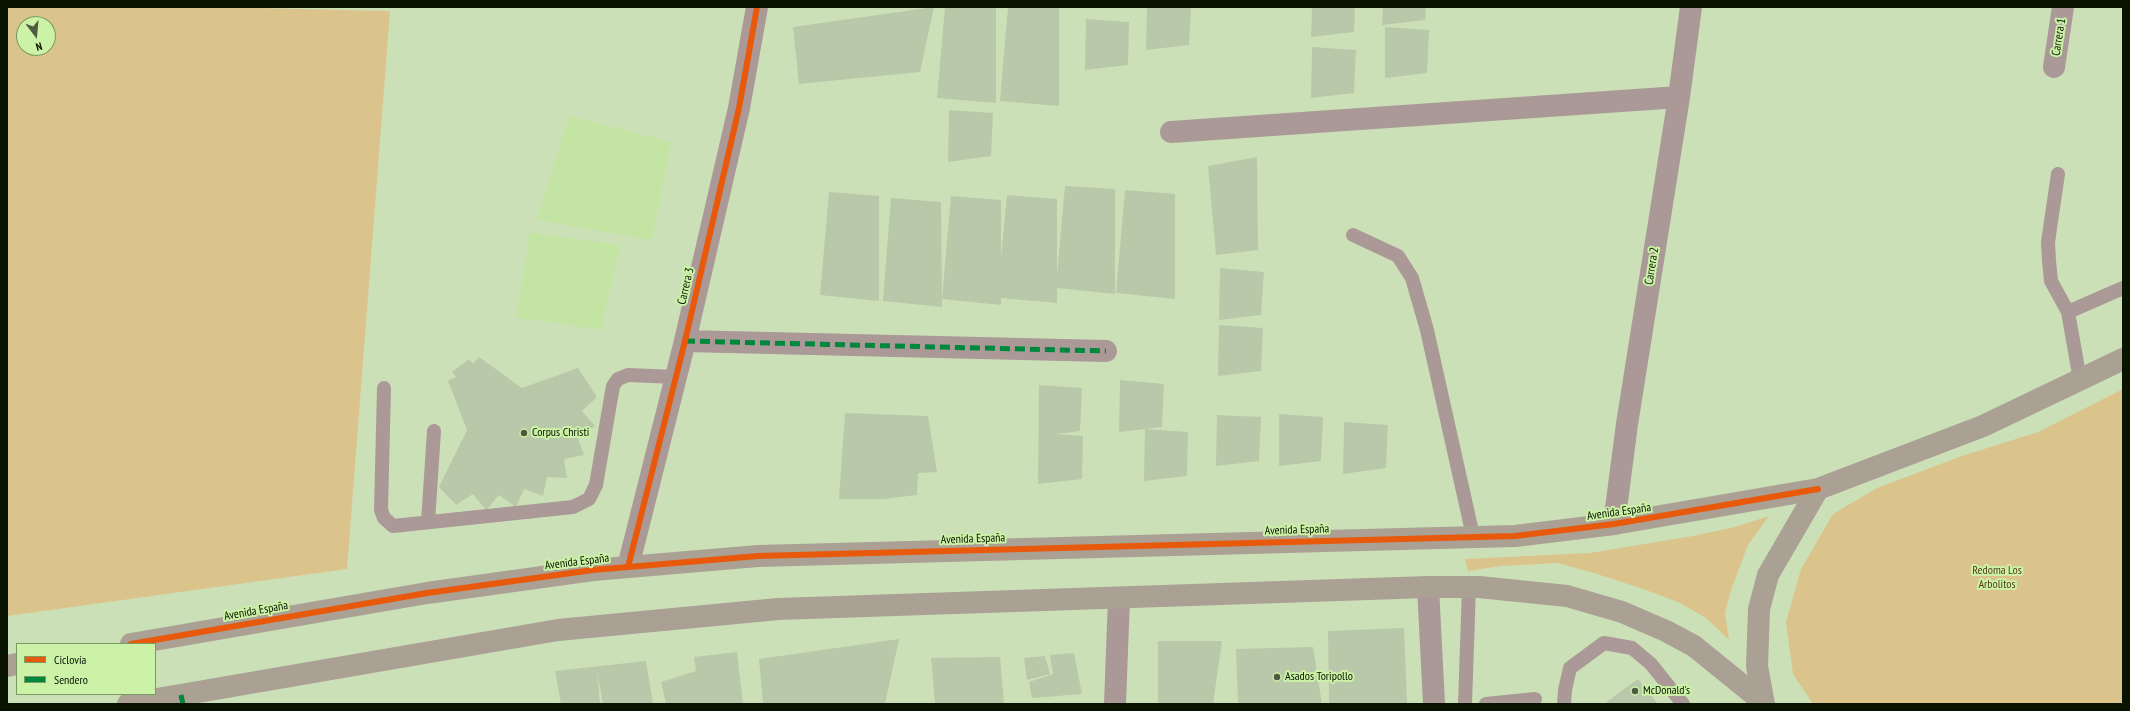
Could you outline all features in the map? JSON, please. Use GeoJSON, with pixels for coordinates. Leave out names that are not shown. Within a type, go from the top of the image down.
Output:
{"type":"FeatureCollection","features":[{"type":"Feature","properties":{"kind":"street","name":"Carrera 3"},"geometry":{"type":"LineString","coordinates":[[628,568],[685,341],[739,108],[758,7]]}},
{"type":"Feature","properties":{"kind":"street","name":"Carrera 2"},"geometry":{"type":"LineString","coordinates":[[1614,524],[1627,424],[1679,97],[1691,7]]}},
{"type":"Feature","properties":{"kind":"street","name":"Carrera 1"},"geometry":{"type":"LineString","coordinates":[[2054,67],[2063,7]]}},
{"type":"Feature","properties":{"kind":"street"},"geometry":{"type":"LineString","coordinates":[[1172,132],[1679,97]]}},
{"type":"Feature","properties":{"kind":"street"},"geometry":{"type":"LineString","coordinates":[[685,341],[1106,351]]}},
{"type":"Feature","properties":{"kind":"street"},"geometry":{"type":"LineString","coordinates":[[1763,703],[1757,666],[1759,610],[1768,575],[1818,489],[1982,426],[2123,359]]}},
{"type":"Feature","properties":{"kind":"street","name":"Avenida España"},"geometry":{"type":"LineString","coordinates":[[137,643],[428,593],[586,571],[758,556],[1515,536],[1614,524],[1818,489]]}},
{"type":"Feature","properties":{"kind":"street"},"geometry":{"type":"LineString","coordinates":[[128,704],[182,700],[558,630],[778,609],[1428,587],[1469,587],[1517,590],[1567,596],[1622,612],[1666,631],[1694,646],[1763,703]]}},
{"type":"Feature","properties":{"kind":"street"},"geometry":{"type":"LineString","coordinates":[[1428,587],[1434,704]]}},
{"type":"Feature","properties":{"kind":"street"},"geometry":{"type":"LineString","coordinates":[[1115,704],[1119,598]]}},
{"type":"Feature","properties":{"kind":"lane"},"geometry":{"type":"LineString","coordinates":[[2058,174],[2048,242],[2048,261],[2051,281],[2068,312],[2080,380]]}},
{"type":"Feature","properties":{"kind":"lane"},"geometry":{"type":"LineString","coordinates":[[1353,235],[1398,256],[1412,278],[1430,345],[1473,536]]}},
{"type":"Feature","properties":{"kind":"lane"},"geometry":{"type":"LineString","coordinates":[[2068,312],[2123,288]]}},
{"type":"Feature","properties":{"kind":"lane"},"geometry":{"type":"LineString","coordinates":[[384,388],[381,510],[384,518],[393,526],[573,507],[589,499],[596,485],[613,386],[618,379],[628,376],[676,377]]}},
{"type":"Feature","properties":{"kind":"lane"},"geometry":{"type":"LineString","coordinates":[[428,522],[434,431]]}},
{"type":"Feature","properties":{"kind":"lane"},"geometry":{"type":"LineString","coordinates":[[1465,704],[1469,587]]}},
{"type":"Feature","properties":{"kind":"lane"},"geometry":{"type":"LineString","coordinates":[[1564,704],[1565,690],[1570,668],[1604,643],[1632,648],[1652,664],[1683,704]]}},
{"type":"Feature","properties":{"kind":"lane"},"geometry":{"type":"LineString","coordinates":[[1486,704],[1535,699]]}},
{"type":"Feature","properties":{"kind":"shaded area"},"geometry":{"type":"Polygon","coordinates":[[[569,116],[671,142],[652,240],[537,220],[569,116]]]}},
{"type":"Feature","properties":{"kind":"shaded area"},"geometry":{"type":"Polygon","coordinates":[[[530,233],[620,245],[601,330],[516,317],[530,233]]]}},
{"type":"Feature","properties":{"kind":"green space"},"geometry":{"type":"Polygon","coordinates":[[[7,7],[212,7],[390,11],[347,569],[7,616],[7,7]]]}},
{"type":"Feature","properties":{"kind":"green space","name":"Redoma Los Arbolitos"},"geometry":{"type":"Polygon","coordinates":[[[2123,389],[2123,704],[1813,704],[1793,674],[1786,622],[1801,569],[1833,514],[1877,488],[1962,456],[2038,432],[2123,389]]]}},
{"type":"Feature","properties":{"kind":"green space"},"geometry":{"type":"Polygon","coordinates":[[[1769,516],[1748,545],[1731,590],[1725,613],[1729,640],[1706,618],[1680,603],[1597,574],[1558,563],[1501,566],[1468,571],[1465,559],[1590,553],[1693,536],[1735,527],[1769,516]]]}},
{"type":"Feature","properties":{"kind":"building"},"geometry":{"type":"Polygon","coordinates":[[[934,7],[920,72],[799,84],[793,27],[934,7]]]}},
{"type":"Feature","properties":{"kind":"building"},"geometry":{"type":"Polygon","coordinates":[[[945,7],[996,7],[996,103],[937,98],[945,7]]]}},
{"type":"Feature","properties":{"kind":"building"},"geometry":{"type":"Polygon","coordinates":[[[1008,7],[1059,7],[1059,106],[1000,101],[1008,7]]]}},
{"type":"Feature","properties":{"kind":"building"},"geometry":{"type":"Polygon","coordinates":[[[1147,7],[1191,7],[1189,45],[1146,50],[1147,7]]]}},
{"type":"Feature","properties":{"kind":"building"},"geometry":{"type":"Polygon","coordinates":[[[1312,7],[1355,7],[1354,32],[1311,37],[1312,7]]]}},
{"type":"Feature","properties":{"kind":"building"},"geometry":{"type":"Polygon","coordinates":[[[1383,7],[1426,7],[1425,20],[1382,25],[1383,7]]]}},
{"type":"Feature","properties":{"kind":"building"},"geometry":{"type":"Polygon","coordinates":[[[1086,19],[1129,22],[1128,65],[1085,70],[1086,19]]]}},
{"type":"Feature","properties":{"kind":"building"},"geometry":{"type":"Polygon","coordinates":[[[1385,27],[1429,30],[1427,73],[1385,78],[1385,27]]]}},
{"type":"Feature","properties":{"kind":"building"},"geometry":{"type":"Polygon","coordinates":[[[1312,47],[1356,50],[1354,93],[1311,98],[1312,47]]]}},
{"type":"Feature","properties":{"kind":"building"},"geometry":{"type":"Polygon","coordinates":[[[949,110],[993,113],[991,156],[948,162],[949,110]]]}},
{"type":"Feature","properties":{"kind":"building"},"geometry":{"type":"Polygon","coordinates":[[[1257,157],[1258,250],[1216,255],[1208,166],[1257,157]]]}},
{"type":"Feature","properties":{"kind":"building"},"geometry":{"type":"Polygon","coordinates":[[[1065,186],[1115,189],[1115,294],[1057,288],[1057,303],[1001,298],[1001,305],[942,299],[951,196],[1001,200],[1001,258],[1007,195],[1057,199],[1057,275],[1065,186]]]}},
{"type":"Feature","properties":{"kind":"building"},"geometry":{"type":"Polygon","coordinates":[[[1125,190],[1175,194],[1175,299],[1116,293],[1125,190]]]}},
{"type":"Feature","properties":{"kind":"building"},"geometry":{"type":"Polygon","coordinates":[[[829,192],[879,196],[879,301],[820,295],[829,192]]]}},
{"type":"Feature","properties":{"kind":"building"},"geometry":{"type":"Polygon","coordinates":[[[891,198],[941,202],[942,307],[883,301],[891,198]]]}},
{"type":"Feature","properties":{"kind":"building"},"geometry":{"type":"Polygon","coordinates":[[[1220,268],[1264,272],[1261,315],[1219,320],[1220,268]]]}},
{"type":"Feature","properties":{"kind":"building"},"geometry":{"type":"Polygon","coordinates":[[[1219,325],[1263,328],[1261,371],[1218,376],[1219,325]]]}},
{"type":"Feature","properties":{"kind":"building","name":"Corpus Christi"},"geometry":{"type":"Polygon","coordinates":[[[479,357],[522,388],[578,368],[597,397],[582,411],[595,426],[577,436],[584,455],[564,459],[567,478],[547,477],[543,496],[524,489],[516,507],[499,495],[486,510],[473,494],[456,505],[439,487],[467,430],[448,381],[456,377],[452,372],[469,359],[473,364],[479,357]]]}},
{"type":"Feature","properties":{"kind":"building"},"geometry":{"type":"Polygon","coordinates":[[[1120,380],[1164,384],[1162,427],[1119,432],[1120,380]]]}},
{"type":"Feature","properties":{"kind":"building"},"geometry":{"type":"Polygon","coordinates":[[[1039,385],[1082,388],[1080,431],[1056,434],[1083,436],[1082,479],[1038,484],[1039,385]]]}},
{"type":"Feature","properties":{"kind":"building"},"geometry":{"type":"Polygon","coordinates":[[[845,413],[928,416],[937,472],[918,473],[917,495],[884,499],[839,499],[845,413]]]}},
{"type":"Feature","properties":{"kind":"building"},"geometry":{"type":"Polygon","coordinates":[[[1279,414],[1323,417],[1321,461],[1279,466],[1279,414]]]}},
{"type":"Feature","properties":{"kind":"building"},"geometry":{"type":"Polygon","coordinates":[[[1217,415],[1261,417],[1259,461],[1216,466],[1217,415]]]}},
{"type":"Feature","properties":{"kind":"building"},"geometry":{"type":"Polygon","coordinates":[[[1344,422],[1388,425],[1386,468],[1343,474],[1344,422]]]}},
{"type":"Feature","properties":{"kind":"building"},"geometry":{"type":"Polygon","coordinates":[[[1145,429],[1188,432],[1187,476],[1144,481],[1145,429]]]}},
{"type":"Feature","properties":{"kind":"building"},"geometry":{"type":"Polygon","coordinates":[[[1404,628],[1407,704],[1329,704],[1328,631],[1404,628]]]}},
{"type":"Feature","properties":{"kind":"building"},"geometry":{"type":"Polygon","coordinates":[[[899,639],[885,704],[763,704],[759,659],[899,639]]]}},
{"type":"Feature","properties":{"kind":"building"},"geometry":{"type":"Polygon","coordinates":[[[1158,641],[1222,641],[1213,704],[1158,704],[1158,641]]]}},
{"type":"Feature","properties":{"kind":"building","name":"Asados Toripollo"},"geometry":{"type":"Polygon","coordinates":[[[1313,647],[1322,704],[1238,704],[1236,649],[1313,647]]]}},
{"type":"Feature","properties":{"kind":"building"},"geometry":{"type":"Polygon","coordinates":[[[737,652],[743,704],[666,704],[661,682],[696,671],[694,657],[737,652]]]}},
{"type":"Feature","properties":{"kind":"building"},"geometry":{"type":"Polygon","coordinates":[[[1074,653],[1082,694],[1032,698],[1029,682],[1053,674],[1050,655],[1074,653]]]}},
{"type":"Feature","properties":{"kind":"building"},"geometry":{"type":"Polygon","coordinates":[[[1045,656],[1050,674],[1027,680],[1024,658],[1045,656]]]}},
{"type":"Feature","properties":{"kind":"building"},"geometry":{"type":"Polygon","coordinates":[[[1000,657],[1004,704],[935,704],[931,658],[1000,657]]]}},
{"type":"Feature","properties":{"kind":"building"},"geometry":{"type":"Polygon","coordinates":[[[646,661],[653,704],[603,704],[597,671],[600,704],[561,704],[555,671],[646,661]]]}},
{"type":"Feature","properties":{"kind":"building","name":"McDonald's"},"geometry":{"type":"Polygon","coordinates":[[[1638,679],[1658,704],[1604,704],[1638,679]]]}},
{"type":"Feature","properties":{"kind":"marked path"},"geometry":{"type":"LineString","coordinates":[[685,341],[1106,351]]}},
{"type":"Feature","properties":{"kind":"marked path"},"geometry":{"type":"LineString","coordinates":[[181,695],[183,704]]}},
{"type":"Feature","properties":{"kind":"cycle path"},"geometry":{"type":"LineString","coordinates":[[628,567],[685,341],[739,108],[757,7]]}},
{"type":"Feature","properties":{"kind":"cycle path"},"geometry":{"type":"LineString","coordinates":[[137,643],[427,593],[593,570],[758,556],[1515,536],[1614,524],[1818,489]]}},
{"type":"Feature","properties":{"kind":"place","name":"Corpus Christi"},"geometry":{"type":"Point","coordinates":[524,433]}},
{"type":"Feature","properties":{"kind":"place","name":"Asados Toripollo"},"geometry":{"type":"Point","coordinates":[1277,677]}},
{"type":"Feature","properties":{"kind":"place","name":"McDonald's"},"geometry":{"type":"Point","coordinates":[1635,691]}}]}
